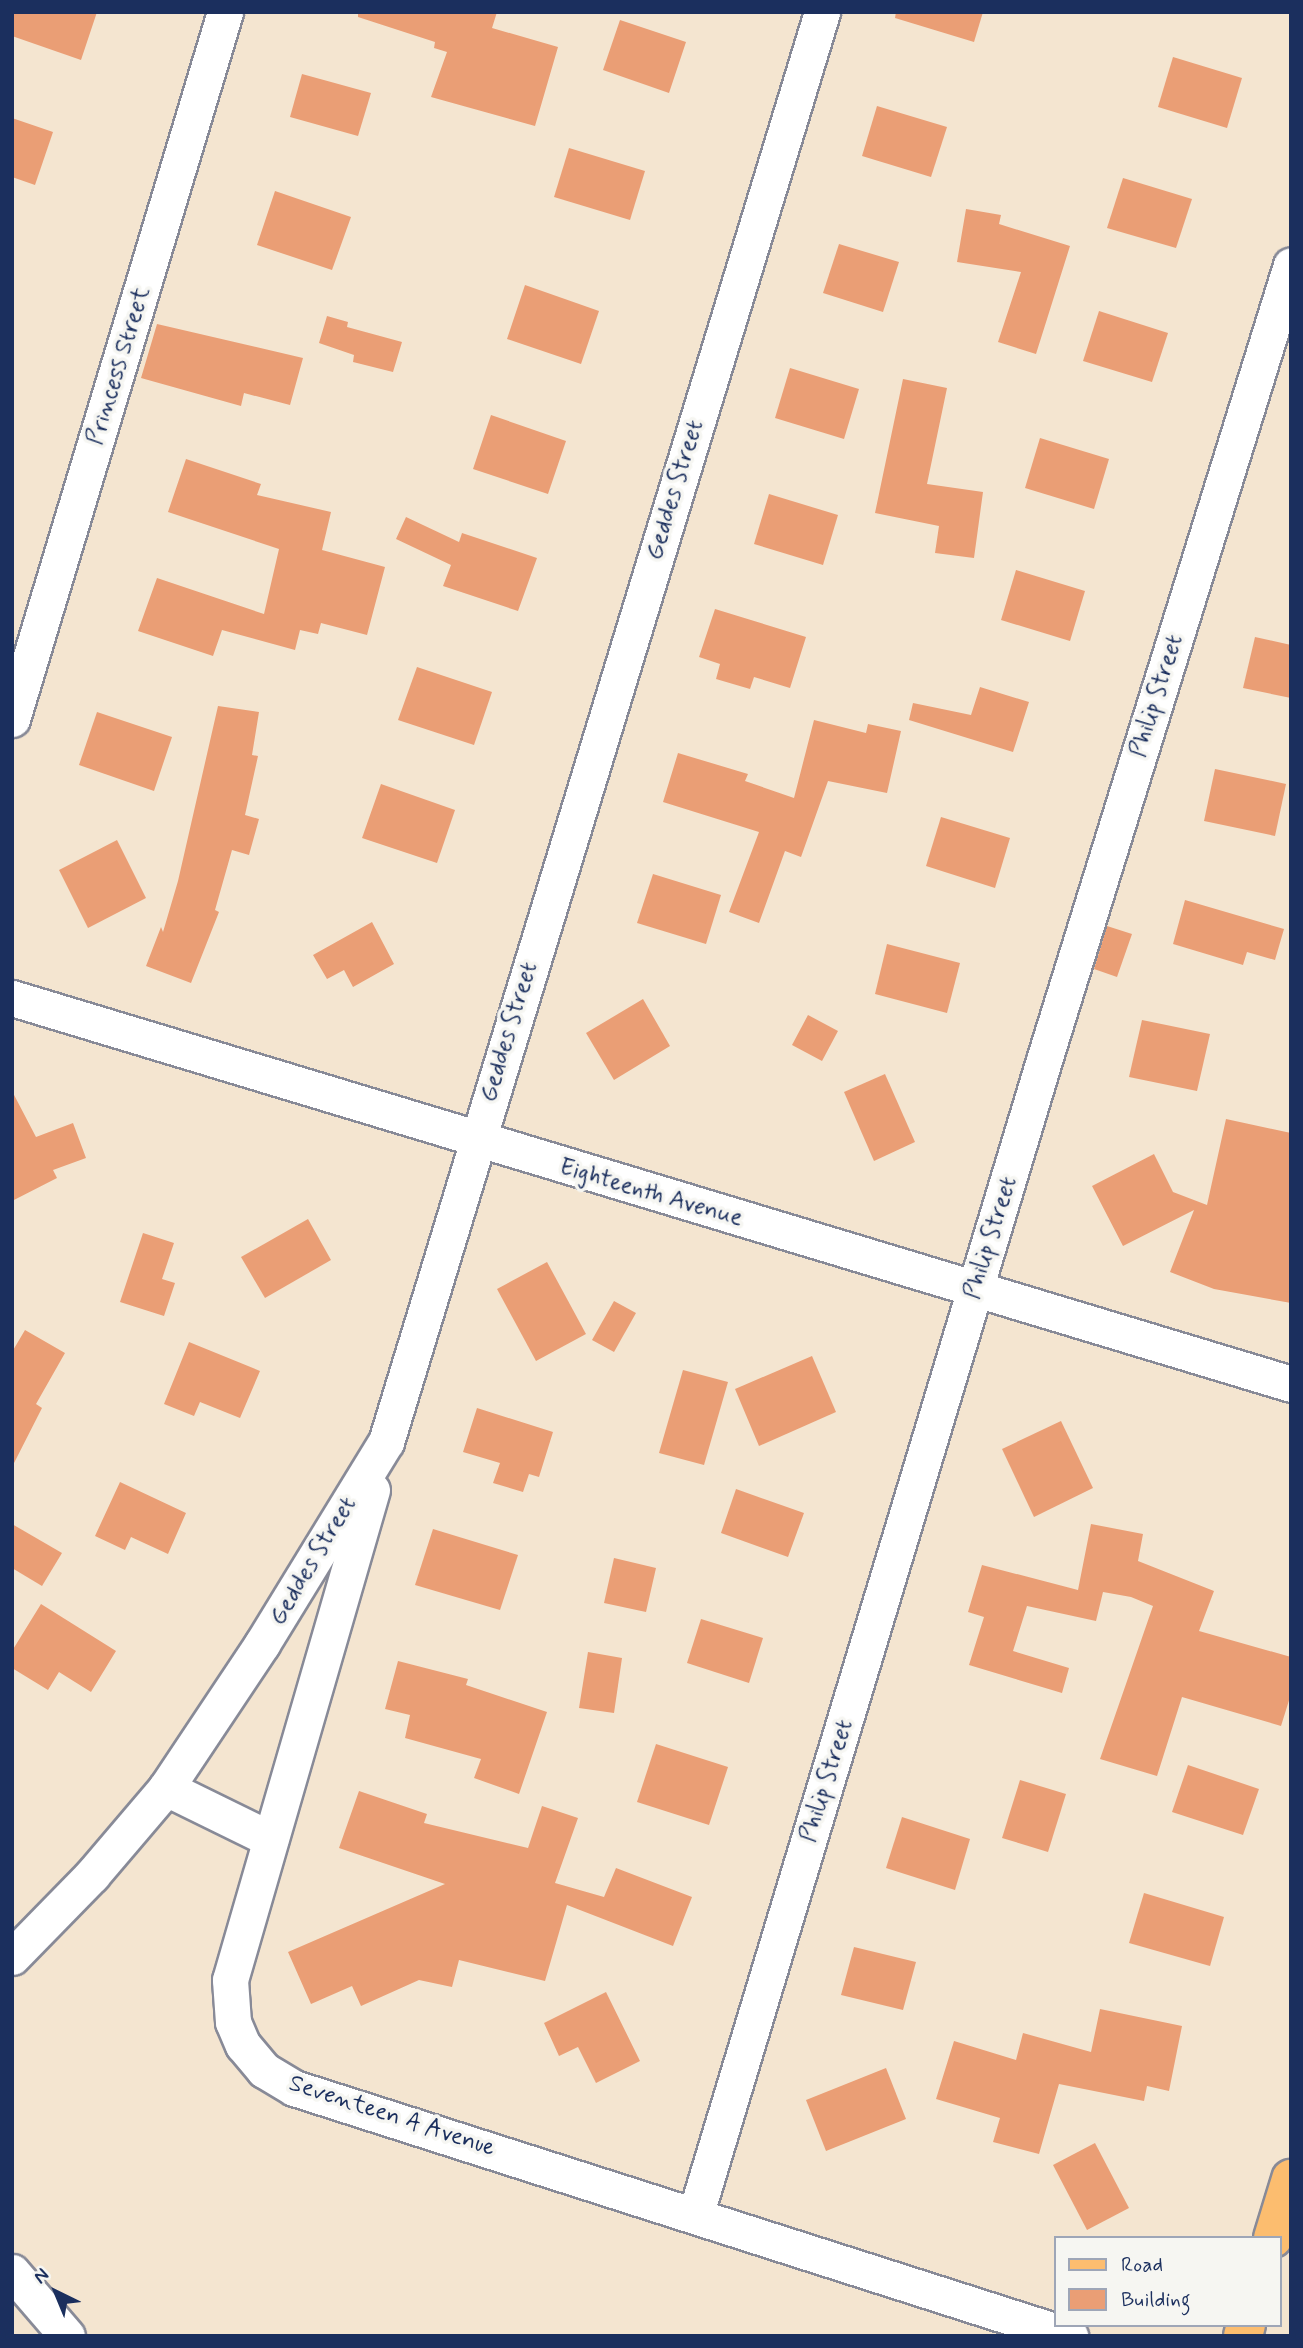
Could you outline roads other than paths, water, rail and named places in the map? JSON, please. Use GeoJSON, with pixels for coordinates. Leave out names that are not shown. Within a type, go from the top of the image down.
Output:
{"type":"FeatureCollection","features":[{"type":"Feature","properties":{"kind":"main road"},"geometry":{"type":"LineString","coordinates":[[1274,2236],[1291,2179]]}},
{"type":"Feature","properties":{"kind":"street","name":"Princess Street"},"geometry":{"type":"LineString","coordinates":[[12,719],[225,12]]}},
{"type":"Feature","properties":{"kind":"street","name":"Geddes Street"},"geometry":{"type":"LineString","coordinates":[[12,1957],[92,1875],[166,1788],[230,1696],[386,1442],[822,12]]}},
{"type":"Feature","properties":{"kind":"street","name":"Philip Street"},"geometry":{"type":"LineString","coordinates":[[695,2213],[1291,265]]}},
{"type":"Feature","properties":{"kind":"street","name":"Eighteenth Avenue"},"geometry":{"type":"LineString","coordinates":[[12,998],[476,1141],[1291,1384]]}},
{"type":"Feature","properties":{"kind":"street","name":"Seventeen A Avenue"},"geometry":{"type":"LineString","coordinates":[[386,1442],[230,1980],[229,2000],[243,2045],[264,2070],[294,2088],[695,2213],[1070,2336]]}},
{"type":"Feature","properties":{"kind":"street"},"geometry":{"type":"LineString","coordinates":[[166,1788],[270,1839]]}},
{"type":"Feature","properties":{"kind":"street"},"geometry":{"type":"LineString","coordinates":[[12,2272],[67,2336]]}}]}
